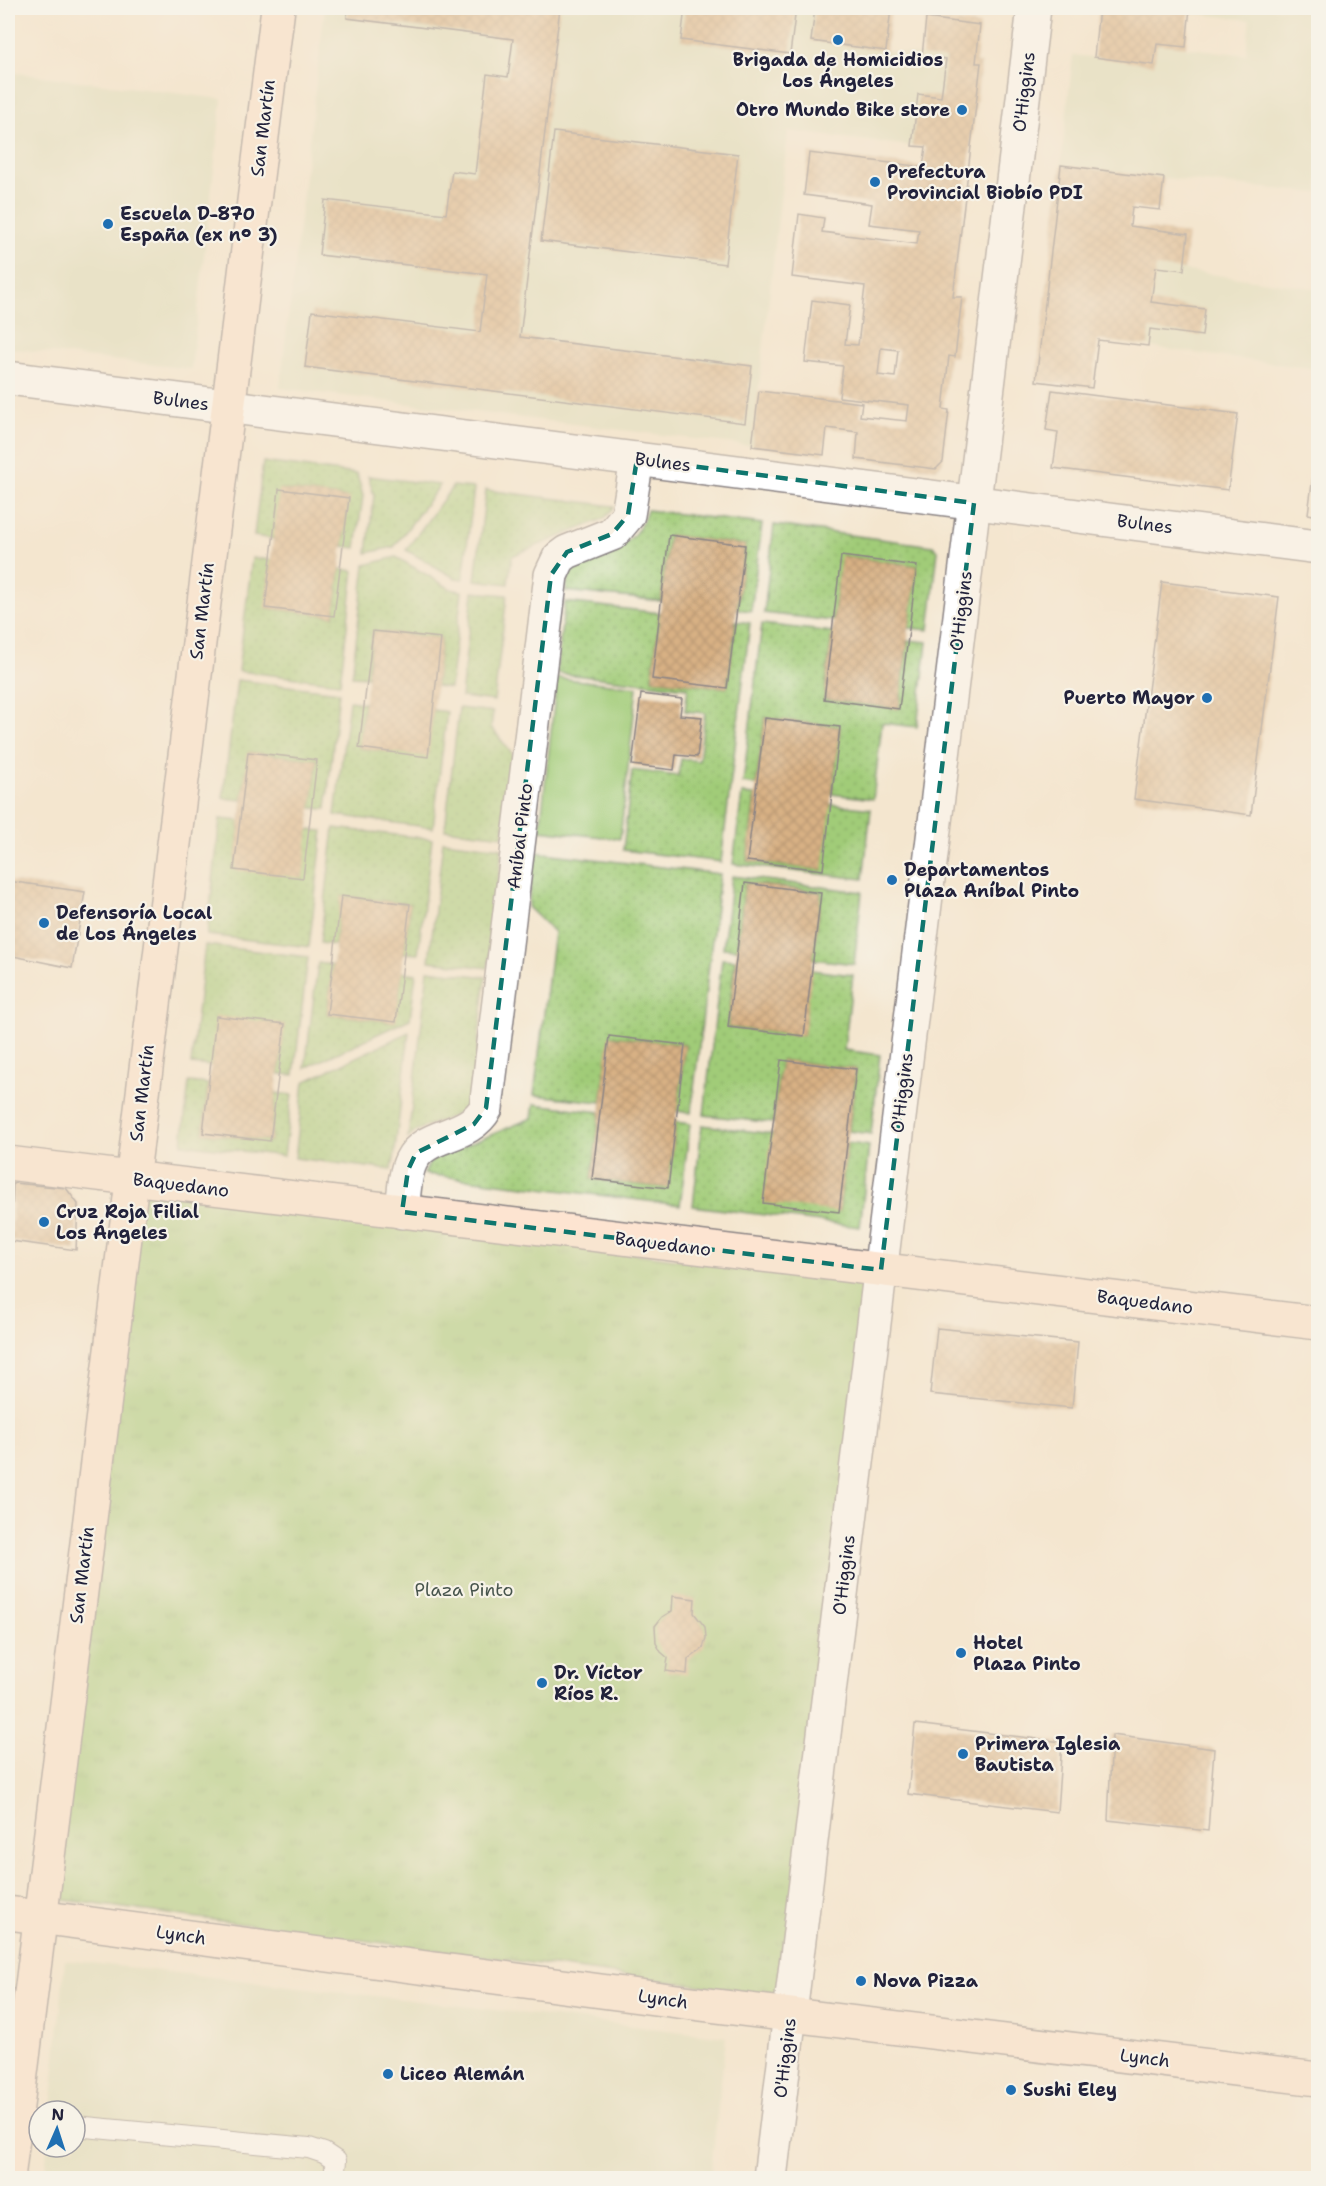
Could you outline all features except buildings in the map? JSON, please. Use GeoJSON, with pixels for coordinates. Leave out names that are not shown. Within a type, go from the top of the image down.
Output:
{"type":"FeatureCollection","features":[{"type":"Feature","properties":{"kind":"main road","name":"San Martín"},"geometry":{"type":"LineString","coordinates":[[28,2099],[40,1917],[278,8]]}},
{"type":"Feature","properties":{"kind":"main road","name":"Baquedano"},"geometry":{"type":"LineString","coordinates":[[8,1163],[1318,1323]]}},
{"type":"Feature","properties":{"kind":"main road","name":"Lynch"},"geometry":{"type":"LineString","coordinates":[[8,1913],[790,2015],[1318,2079]]}},
{"type":"Feature","properties":{"kind":"main road","name":"San Martín"},"geometry":{"type":"LineString","coordinates":[[8,2178],[27,2121]]}},
{"type":"Feature","properties":{"kind":"street","name":"O'Higgins"},"geometry":{"type":"LineString","coordinates":[[770,2178],[1034,8]]}},
{"type":"Feature","properties":{"kind":"street","name":"Bulnes"},"geometry":{"type":"LineString","coordinates":[[8,378],[1318,547]]}},
{"type":"Feature","properties":{"kind":"street","name":"Aníbal Pinto"},"geometry":{"type":"LineString","coordinates":[[402,1212],[408,1170],[416,1153],[427,1144],[474,1124],[486,1108],[551,575],[559,558],[567,552],[612,534],[628,515],[637,459]]}},
{"type":"Feature","properties":{"kind":"lane"},"geometry":{"type":"LineString","coordinates":[[87,2127],[309,2148],[324,2152],[336,2161],[334,2178]]}},
{"type":"Feature","properties":{"kind":"highlighted area"},"geometry":{"type":"Polygon","coordinates":[[[637,459],[974,503],[881,1270],[402,1212],[408,1170],[416,1153],[474,1124],[486,1108],[551,575],[567,552],[612,534],[628,515],[637,459]]]}},
{"type":"Feature","properties":{"kind":"shaded area"},"geometry":{"type":"Polygon","coordinates":[[[325,8],[815,8],[811,41],[981,63],[970,153],[788,131],[752,446],[280,388],[325,8]]]}},
{"type":"Feature","properties":{"kind":"shaded area"},"geometry":{"type":"Polygon","coordinates":[[[1149,8],[1318,8],[1318,193],[1061,165],[1073,55],[1154,65],[1157,44],[1246,55],[1250,20],[1149,8]]]}},
{"type":"Feature","properties":{"kind":"shaded area","name":"Escuela D-870 España (ex n° 3)"},"geometry":{"type":"Polygon","coordinates":[[[8,72],[222,99],[191,369],[8,348],[8,72]]]}},
{"type":"Feature","properties":{"kind":"shaded area"},"geometry":{"type":"Polygon","coordinates":[[[1051,252],[1318,289],[1318,369],[1042,333],[1051,252]]]}},
{"type":"Feature","properties":{"kind":"shaded area","name":"Liceo Alemán"},"geometry":{"type":"Polygon","coordinates":[[[65,1960],[726,2037],[710,2178],[45,2178],[46,2159],[87,2159],[87,2099],[52,2099],[65,1960]]]}},
{"type":"Feature","properties":{"kind":"green space"},"geometry":{"type":"Polygon","coordinates":[[[263,462],[357,474],[363,496],[356,548],[343,546],[348,498],[280,489],[274,539],[254,536],[263,462]]]}},
{"type":"Feature","properties":{"kind":"green space"},"geometry":{"type":"Polygon","coordinates":[[[368,476],[440,485],[394,547],[367,553],[374,495],[368,476]]]}},
{"type":"Feature","properties":{"kind":"green space"},"geometry":{"type":"Polygon","coordinates":[[[453,486],[474,488],[463,579],[455,578],[406,550],[453,486]]]}},
{"type":"Feature","properties":{"kind":"green space"},"geometry":{"type":"Polygon","coordinates":[[[486,490],[614,506],[603,519],[512,556],[508,584],[475,580],[486,490]]]}},
{"type":"Feature","properties":{"kind":"green space"},"geometry":{"type":"Polygon","coordinates":[[[647,510],[762,524],[751,611],[737,609],[745,545],[669,535],[661,601],[566,591],[573,568],[627,541],[639,529],[647,510]]]}},
{"type":"Feature","properties":{"kind":"green space"},"geometry":{"type":"Polygon","coordinates":[[[774,525],[933,546],[938,551],[929,630],[909,628],[917,566],[842,556],[833,621],[764,613],[774,525]]]}},
{"type":"Feature","properties":{"kind":"green space"},"geometry":{"type":"Polygon","coordinates":[[[396,557],[451,589],[462,591],[450,688],[436,686],[441,638],[373,631],[367,677],[352,676],[365,565],[396,557]]]}},
{"type":"Feature","properties":{"kind":"green space"},"geometry":{"type":"Polygon","coordinates":[[[252,558],[271,560],[266,608],[334,616],[340,569],[354,571],[340,683],[238,671],[252,558]]]}},
{"type":"Feature","properties":{"kind":"green space"},"geometry":{"type":"Polygon","coordinates":[[[473,592],[507,595],[494,701],[461,697],[473,592]]]}},
{"type":"Feature","properties":{"kind":"green space"},"geometry":{"type":"Polygon","coordinates":[[[565,602],[660,613],[652,679],[727,688],[736,621],[750,623],[721,862],[623,850],[632,770],[678,776],[681,759],[699,761],[705,713],[685,711],[688,688],[556,673],[565,602]]]}},
{"type":"Feature","properties":{"kind":"green space"},"geometry":{"type":"Polygon","coordinates":[[[762,624],[832,632],[824,699],[899,709],[908,640],[927,642],[917,727],[882,723],[873,799],[832,794],[840,727],[765,718],[756,785],[743,783],[762,624]]]}},
{"type":"Feature","properties":{"kind":"green space"},"geometry":{"type":"Polygon","coordinates":[[[557,678],[637,687],[620,839],[540,830],[557,678]]]}},
{"type":"Feature","properties":{"kind":"green space"},"geometry":{"type":"Polygon","coordinates":[[[237,680],[339,692],[326,809],[311,808],[317,760],[249,752],[242,800],[223,798],[237,680]]]}},
{"type":"Feature","properties":{"kind":"green space"},"geometry":{"type":"Polygon","coordinates":[[[349,701],[364,703],[359,748],[427,756],[433,710],[447,712],[433,828],[335,815],[349,701]]]}},
{"type":"Feature","properties":{"kind":"green space"},"geometry":{"type":"Polygon","coordinates":[[[459,708],[493,712],[491,727],[513,755],[503,836],[445,829],[459,708]]]}},
{"type":"Feature","properties":{"kind":"green space"},"geometry":{"type":"Polygon","coordinates":[[[742,794],[755,795],[747,861],[822,870],[830,804],[871,809],[863,879],[733,864],[742,794]]]}},
{"type":"Feature","properties":{"kind":"green space"},"geometry":{"type":"Polygon","coordinates":[[[220,819],[240,821],[235,870],[308,830],[323,831],[309,947],[207,935],[220,819]]]}},
{"type":"Feature","properties":{"kind":"green space"},"geometry":{"type":"Polygon","coordinates":[[[334,828],[432,839],[418,954],[404,953],[410,904],[342,896],[335,945],[320,943],[334,828]]]}},
{"type":"Feature","properties":{"kind":"green space"},"geometry":{"type":"Polygon","coordinates":[[[443,841],[502,848],[488,968],[429,961],[443,841]]]}},
{"type":"Feature","properties":{"kind":"green space"},"geometry":{"type":"Polygon","coordinates":[[[535,852],[720,874],[691,1113],[677,1111],[685,1045],[610,1036],[601,1102],[534,1095],[554,932],[528,907],[535,852]]]}},
{"type":"Feature","properties":{"kind":"green space"},"geometry":{"type":"Polygon","coordinates":[[[732,876],[862,892],[854,964],[813,959],[821,892],[745,883],[737,949],[723,948],[732,876]]]}},
{"type":"Feature","properties":{"kind":"green space"},"geometry":{"type":"Polygon","coordinates":[[[205,945],[308,957],[294,1075],[279,1074],[284,1024],[211,1066],[191,1064],[205,945]]]}},
{"type":"Feature","properties":{"kind":"green space"},"geometry":{"type":"Polygon","coordinates":[[[722,959],[735,960],[728,1027],[803,1036],[811,970],[853,975],[844,1050],[880,1055],[871,1134],[849,1131],[856,1069],[781,1060],[773,1123],[704,1115],[722,959]]]}},
{"type":"Feature","properties":{"kind":"green space"},"geometry":{"type":"Polygon","coordinates":[[[318,963],[333,965],[327,1014],[395,1022],[402,972],[416,974],[410,1019],[305,1068],[318,963]]]}},
{"type":"Feature","properties":{"kind":"green space"},"geometry":{"type":"Polygon","coordinates":[[[428,970],[486,977],[471,1101],[458,1114],[423,1128],[408,1138],[428,970]]]}},
{"type":"Feature","properties":{"kind":"green space"},"geometry":{"type":"Polygon","coordinates":[[[409,1032],[391,1170],[295,1158],[304,1082],[409,1032]]]}},
{"type":"Feature","properties":{"kind":"green space"},"geometry":{"type":"Polygon","coordinates":[[[189,1082],[208,1084],[203,1133],[270,1141],[276,1093],[292,1095],[284,1156],[182,1144],[189,1082]]]}},
{"type":"Feature","properties":{"kind":"green space"},"geometry":{"type":"Polygon","coordinates":[[[534,1104],[600,1112],[592,1179],[667,1188],[676,1122],[690,1124],[680,1205],[424,1174],[435,1158],[532,1118],[534,1104]]]}},
{"type":"Feature","properties":{"kind":"green space"},"geometry":{"type":"Polygon","coordinates":[[[702,1125],[772,1134],[839,1212],[847,1143],[869,1146],[860,1227],[693,1206],[702,1125]]]}},
{"type":"Feature","properties":{"kind":"green space","name":"Plaza Pinto"},"geometry":{"type":"Polygon","coordinates":[[[143,1188],[868,1285],[784,1997],[50,1898],[143,1188]]]}},
{"type":"Feature","properties":{"kind":"place","name":"Brigada de Homicidios Los Ángeles"},"geometry":{"type":"Point","coordinates":[838,40]}},
{"type":"Feature","properties":{"kind":"place","name":"Otro Mundo Bike store"},"geometry":{"type":"Point","coordinates":[962,110]}},
{"type":"Feature","properties":{"kind":"place","name":"Prefectura Provincial Biobío PDI"},"geometry":{"type":"Point","coordinates":[875,182]}},
{"type":"Feature","properties":{"kind":"place","name":"Escuela D-870 España (ex n° 3)"},"geometry":{"type":"Point","coordinates":[108,224]}},
{"type":"Feature","properties":{"kind":"place","name":"Puerto Mayor"},"geometry":{"type":"Point","coordinates":[1207,698]}},
{"type":"Feature","properties":{"kind":"place","name":"Departamentos Plaza Aníbal Pinto"},"geometry":{"type":"Point","coordinates":[892,880]}},
{"type":"Feature","properties":{"kind":"place","name":"Defensoría Local de Los Ángeles"},"geometry":{"type":"Point","coordinates":[44,923]}},
{"type":"Feature","properties":{"kind":"place","name":"Cruz Roja Filial Los Ángeles"},"geometry":{"type":"Point","coordinates":[44,1222]}},
{"type":"Feature","properties":{"kind":"place","name":"Hotel Plaza Pinto"},"geometry":{"type":"Point","coordinates":[961,1653]}},
{"type":"Feature","properties":{"kind":"place","name":"Dr. Víctor Ríos R."},"geometry":{"type":"Point","coordinates":[542,1683]}},
{"type":"Feature","properties":{"kind":"place","name":"Primera Iglesia Bautista"},"geometry":{"type":"Point","coordinates":[963,1754]}},
{"type":"Feature","properties":{"kind":"place","name":"Nova Pizza"},"geometry":{"type":"Point","coordinates":[861,1981]}},
{"type":"Feature","properties":{"kind":"place","name":"Liceo Alemán"},"geometry":{"type":"Point","coordinates":[388,2074]}},
{"type":"Feature","properties":{"kind":"place","name":"Sushi Eley"},"geometry":{"type":"Point","coordinates":[1011,2090]}}]}
